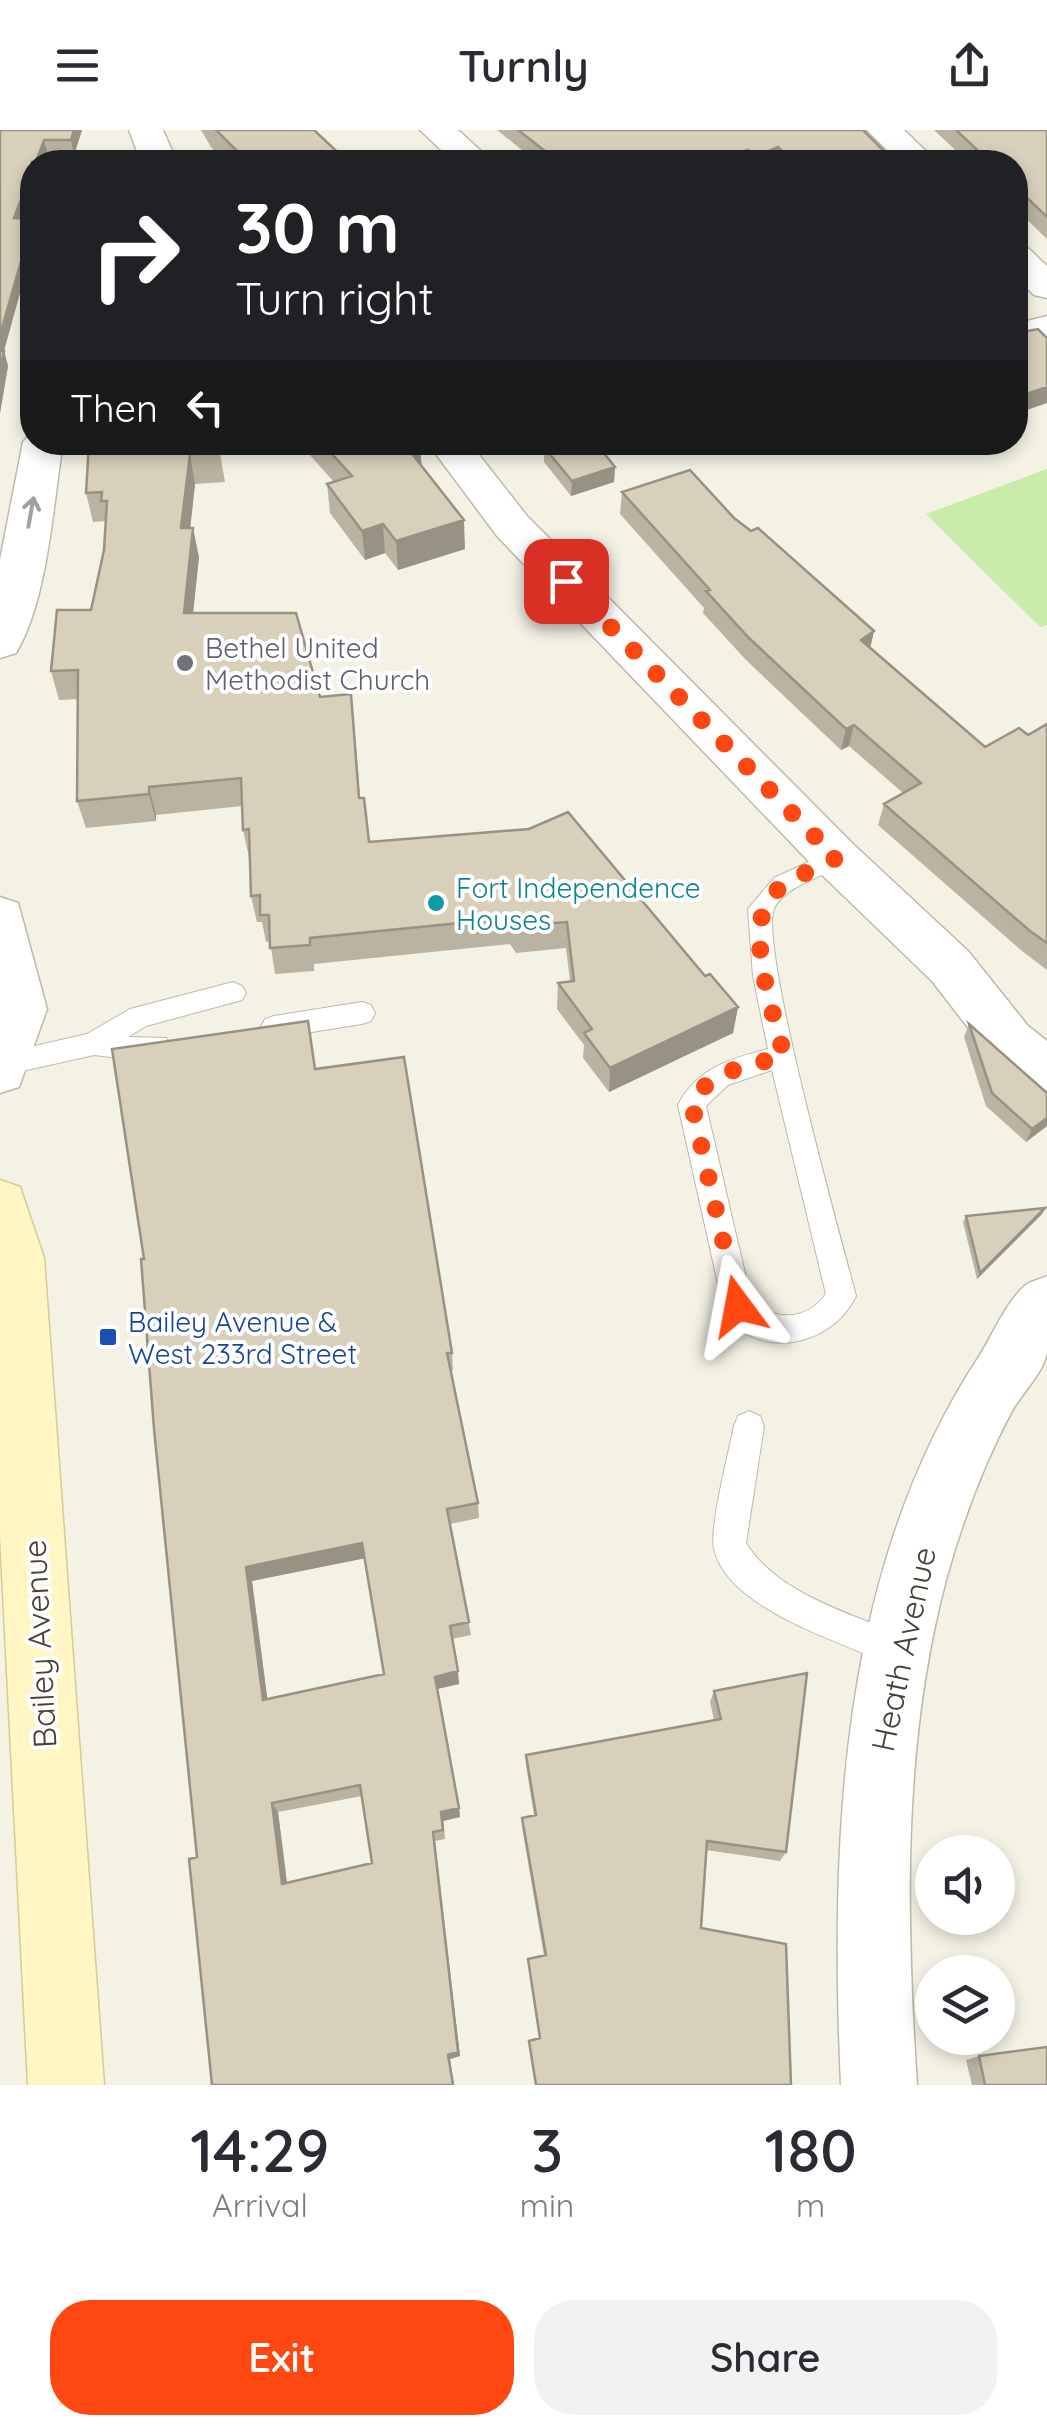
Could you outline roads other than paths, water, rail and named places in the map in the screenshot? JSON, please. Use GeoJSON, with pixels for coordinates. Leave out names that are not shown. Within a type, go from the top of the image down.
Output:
{"type":"FeatureCollection","features":[{"type":"Feature","properties":{"kind":"main road","name":"Bailey Avenue"},"geometry":{"type":"LineString","coordinates":[[5,1242],[66,2085]]}},
{"type":"Feature","properties":{"kind":"street"},"geometry":{"type":"LineString","coordinates":[[437,130],[461,150]]}},
{"type":"Feature","properties":{"kind":"street"},"geometry":{"type":"LineString","coordinates":[[884,130],[906,150]]}},
{"type":"Feature","properties":{"kind":"street"},"geometry":{"type":"LineString","coordinates":[[1028,269],[1047,287]]}},
{"type":"Feature","properties":{"kind":"street"},"geometry":{"type":"LineString","coordinates":[[0,642],[9,582],[40,455]]}},
{"type":"Feature","properties":{"kind":"street"},"geometry":{"type":"LineString","coordinates":[[457,455],[512,526],[836,858],[950,966],[1009,1041],[1047,1072]]}},
{"type":"Feature","properties":{"kind":"street"},"geometry":{"type":"LineString","coordinates":[[0,917],[22,1009],[1,1067]]}},
{"type":"Feature","properties":{"kind":"street"},"geometry":{"type":"LineString","coordinates":[[950,966],[1047,1028]]}},
{"type":"Feature","properties":{"kind":"street","name":"Heath Avenue"},"geometry":{"type":"LineString","coordinates":[[879,2085],[869,1953],[876,1780],[896,1650],[930,1527],[968,1430],[1019,1341],[1047,1303]]}},
{"type":"Feature","properties":{"kind":"lane"},"geometry":{"type":"LineString","coordinates":[[784,1056],[717,1077],[699,1087],[692,1105],[738,1306],[748,1321],[768,1330],[820,1323],[836,1308],[841,1296],[760,951],[761,910],[776,891],[836,858]]}},
{"type":"Feature","properties":{"kind":"lane"},"geometry":{"type":"LineString","coordinates":[[1,1067],[94,1044],[139,1016],[232,993]]}},
{"type":"Feature","properties":{"kind":"lane"},"geometry":{"type":"LineString","coordinates":[[250,1031],[362,1013]]}},
{"type":"Feature","properties":{"kind":"lane"},"geometry":{"type":"LineString","coordinates":[[94,1044],[137,1049],[175,1043]]}},
{"type":"Feature","properties":{"kind":"lane"},"geometry":{"type":"LineString","coordinates":[[748,1426],[729,1546],[746,1574],[772,1594],[896,1650]]}},
{"type":"Feature","properties":{"kind":"place","name":"Bethel United Methodist Church"},"geometry":{"type":"Point","coordinates":[185,663]}},
{"type":"Feature","properties":{"kind":"place","name":"Fort Independence Houses"},"geometry":{"type":"Point","coordinates":[436,903]}},
{"type":"Feature","properties":{"kind":"place","name":"Bailey Avenue & West 233rd Street"},"geometry":{"type":"Point","coordinates":[108,1337]}}]}
